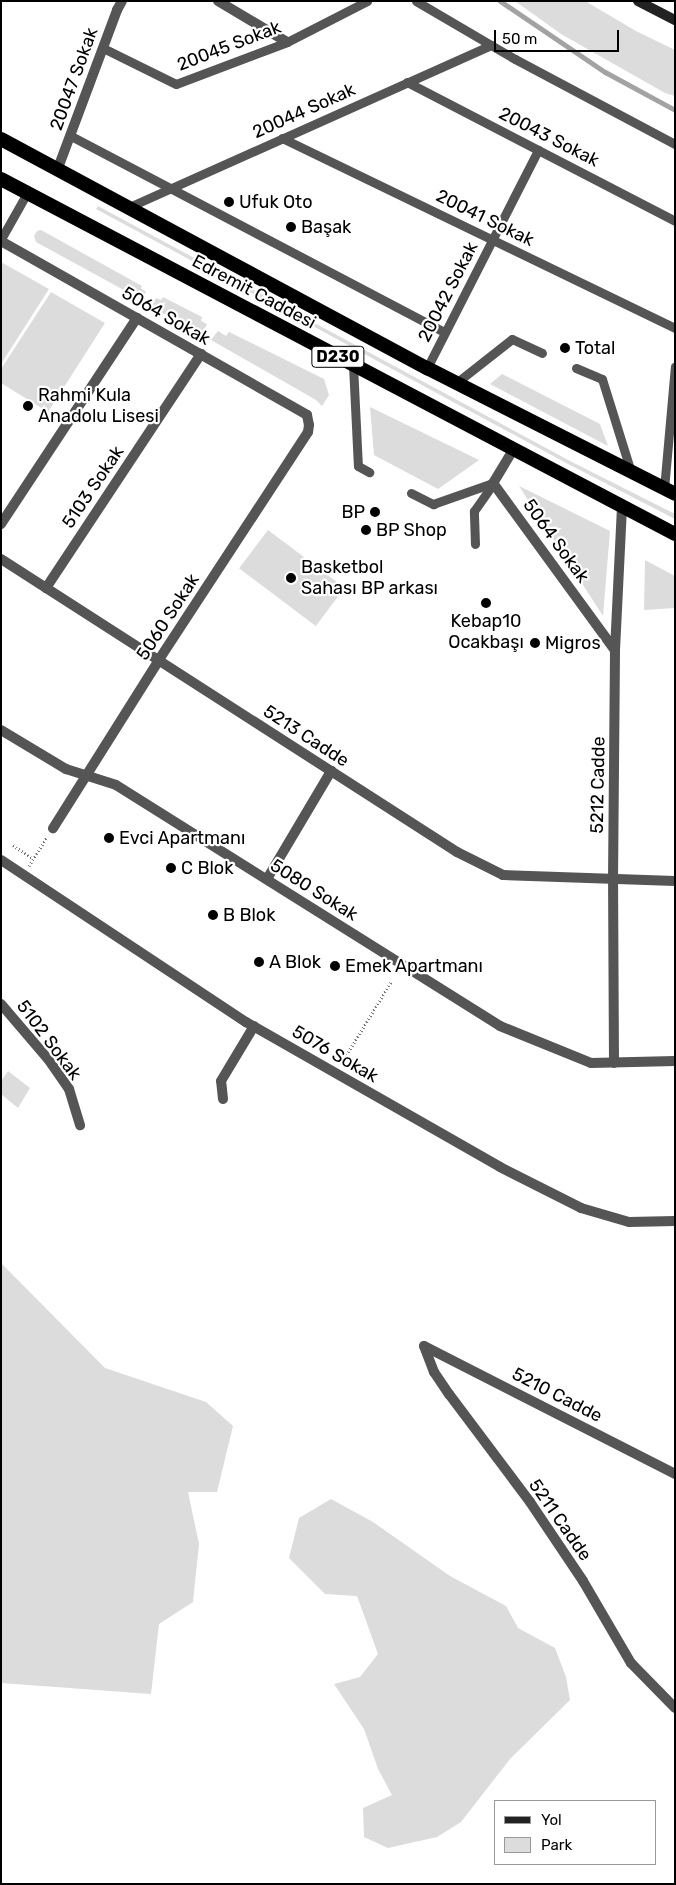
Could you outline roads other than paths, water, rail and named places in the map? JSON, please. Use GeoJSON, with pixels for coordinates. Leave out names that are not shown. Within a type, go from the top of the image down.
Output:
{"type":"FeatureCollection","features":[{"type":"Feature","properties":{"kind":"highway","name":"Edremit Caddesi"},"geometry":{"type":"LineString","coordinates":[[1,139],[129,206],[427,368],[631,472],[668,488]]}},
{"type":"Feature","properties":{"kind":"highway","name":"Edremit Caddesi"},"geometry":{"type":"LineString","coordinates":[[1,179],[622,508],[675,534]]}},
{"type":"Feature","properties":{"kind":"main road"},"geometry":{"type":"LineString","coordinates":[[640,2],[675,20]]}},
{"type":"Feature","properties":{"kind":"street","name":"20047 Sokak"},"geometry":{"type":"LineString","coordinates":[[58,168],[122,1]]}},
{"type":"Feature","properties":{"kind":"street"},"geometry":{"type":"LineString","coordinates":[[218,1],[287,42]]}},
{"type":"Feature","properties":{"kind":"street","name":"5064 Sokak"},"geometry":{"type":"LineString","coordinates":[[1,240],[307,415],[309,424]]}},
{"type":"Feature","properties":{"kind":"street"},"geometry":{"type":"LineString","coordinates":[[1,524],[137,318]]}},
{"type":"Feature","properties":{"kind":"street","name":"5103 Sokak"},"geometry":{"type":"LineString","coordinates":[[46,588],[200,354]]}},
{"type":"Feature","properties":{"kind":"street","name":"5060 Sokak"},"geometry":{"type":"LineString","coordinates":[[53,828],[159,660],[308,432],[309,424]]}},
{"type":"Feature","properties":{"kind":"street"},"geometry":{"type":"LineString","coordinates":[[494,483],[513,450]]}},
{"type":"Feature","properties":{"kind":"street","name":"5064 Sokak"},"geometry":{"type":"LineString","coordinates":[[494,483],[615,650]]}},
{"type":"Feature","properties":{"kind":"street","name":"5212 Cadde"},"geometry":{"type":"LineString","coordinates":[[614,1063],[615,650],[622,508]]}},
{"type":"Feature","properties":{"kind":"street","name":"5213 Cadde"},"geometry":{"type":"LineString","coordinates":[[1,559],[457,852],[503,875],[613,881],[675,881]]}},
{"type":"Feature","properties":{"kind":"street","name":"5080 Sokak"},"geometry":{"type":"LineString","coordinates":[[1,730],[66,770],[116,785],[500,1026],[591,1064],[675,1061]]}},
{"type":"Feature","properties":{"kind":"street"},"geometry":{"type":"LineString","coordinates":[[267,879],[330,771]]}},
{"type":"Feature","properties":{"kind":"street","name":"5076 Sokak"},"geometry":{"type":"LineString","coordinates":[[1,860],[254,1026],[500,1167],[581,1208],[629,1222],[675,1221]]}},
{"type":"Feature","properties":{"kind":"street","name":"5102 Sokak"},"geometry":{"type":"LineString","coordinates":[[1,1004],[48,1059],[69,1089],[80,1125]]}},
{"type":"Feature","properties":{"kind":"street"},"geometry":{"type":"LineString","coordinates":[[223,1100],[222,1082],[254,1026]]}},
{"type":"Feature","properties":{"kind":"street","name":"5210 Cadde"},"geometry":{"type":"LineString","coordinates":[[424,1346],[675,1474]]}},
{"type":"Feature","properties":{"kind":"street","name":"5211 Cadde"},"geometry":{"type":"LineString","coordinates":[[424,1346],[434,1372],[448,1394],[530,1502],[583,1581],[631,1663],[675,1708]]}},
{"type":"Feature","properties":{"kind":"street"},"geometry":{"type":"LineString","coordinates":[[658,1691],[675,1697]]}},
{"type":"Feature","properties":{"kind":"lane","name":"20045 Sokak"},"geometry":{"type":"LineString","coordinates":[[104,48],[176,84],[287,42],[367,1]]}},
{"type":"Feature","properties":{"kind":"lane"},"geometry":{"type":"LineString","coordinates":[[416,1],[491,45],[675,144]]}},
{"type":"Feature","properties":{"kind":"lane","name":"20044 Sokak"},"geometry":{"type":"LineString","coordinates":[[129,206],[491,45]]}},
{"type":"Feature","properties":{"kind":"lane","name":"20043 Sokak"},"geometry":{"type":"LineString","coordinates":[[408,82],[675,221]]}},
{"type":"Feature","properties":{"kind":"lane"},"geometry":{"type":"LineString","coordinates":[[70,136],[445,332]]}},
{"type":"Feature","properties":{"kind":"lane","name":"20041 Sokak"},"geometry":{"type":"LineString","coordinates":[[282,138],[675,328]]}},
{"type":"Feature","properties":{"kind":"lane","name":"20042 Sokak"},"geometry":{"type":"LineString","coordinates":[[427,368],[538,150]]}},
{"type":"Feature","properties":{"kind":"lane"},"geometry":{"type":"LineString","coordinates":[[1,240],[27,193]]}},
{"type":"Feature","properties":{"kind":"lane"},"geometry":{"type":"LineString","coordinates":[[456,383],[512,339],[542,353]]}},
{"type":"Feature","properties":{"kind":"lane"},"geometry":{"type":"LineString","coordinates":[[352,365],[358,466],[369,472]]}},
{"type":"Feature","properties":{"kind":"lane"},"geometry":{"type":"LineString","coordinates":[[668,488],[675,366]]}},
{"type":"Feature","properties":{"kind":"lane"},"geometry":{"type":"LineString","coordinates":[[576,368],[602,379],[631,472]]}},
{"type":"Feature","properties":{"kind":"lane"},"geometry":{"type":"LineString","coordinates":[[668,488],[675,476]]}},
{"type":"Feature","properties":{"kind":"lane"},"geometry":{"type":"LineString","coordinates":[[411,493],[433,504],[494,483]]}},
{"type":"Feature","properties":{"kind":"lane"},"geometry":{"type":"LineString","coordinates":[[475,544],[474,511],[494,483]]}},
{"type":"Feature","properties":{"kind":"waterway"},"geometry":{"type":"LineString","coordinates":[[500,1],[605,72],[675,110]]}},
{"type":"Feature","properties":{"kind":"place","name":"Ufuk Oto"},"geometry":{"type":"Point","coordinates":[229,202]}},
{"type":"Feature","properties":{"kind":"place","name":"Başak"},"geometry":{"type":"Point","coordinates":[291,227]}},
{"type":"Feature","properties":{"kind":"place","name":"Total"},"geometry":{"type":"Point","coordinates":[565,348]}},
{"type":"Feature","properties":{"kind":"place","name":"Rahmi Kula Anadolu Lisesi"},"geometry":{"type":"Point","coordinates":[28,406]}},
{"type":"Feature","properties":{"kind":"place","name":"BP"},"geometry":{"type":"Point","coordinates":[375,512]}},
{"type":"Feature","properties":{"kind":"place","name":"BP Shop"},"geometry":{"type":"Point","coordinates":[366,530]}},
{"type":"Feature","properties":{"kind":"place","name":"Basketbol Sahası BP arkası"},"geometry":{"type":"Point","coordinates":[291,578]}},
{"type":"Feature","properties":{"kind":"place","name":"Kebap10 Ocakbaşı"},"geometry":{"type":"Point","coordinates":[486,603]}},
{"type":"Feature","properties":{"kind":"place","name":"Migros"},"geometry":{"type":"Point","coordinates":[535,643]}},
{"type":"Feature","properties":{"kind":"place","name":"Evci Apartmanı"},"geometry":{"type":"Point","coordinates":[109,838]}},
{"type":"Feature","properties":{"kind":"place","name":"C Blok"},"geometry":{"type":"Point","coordinates":[171,868]}},
{"type":"Feature","properties":{"kind":"place","name":"B Blok"},"geometry":{"type":"Point","coordinates":[213,915]}},
{"type":"Feature","properties":{"kind":"place","name":"A Blok"},"geometry":{"type":"Point","coordinates":[259,962]}},
{"type":"Feature","properties":{"kind":"place","name":"Emek Apartmanı"},"geometry":{"type":"Point","coordinates":[335,966]}}]}
